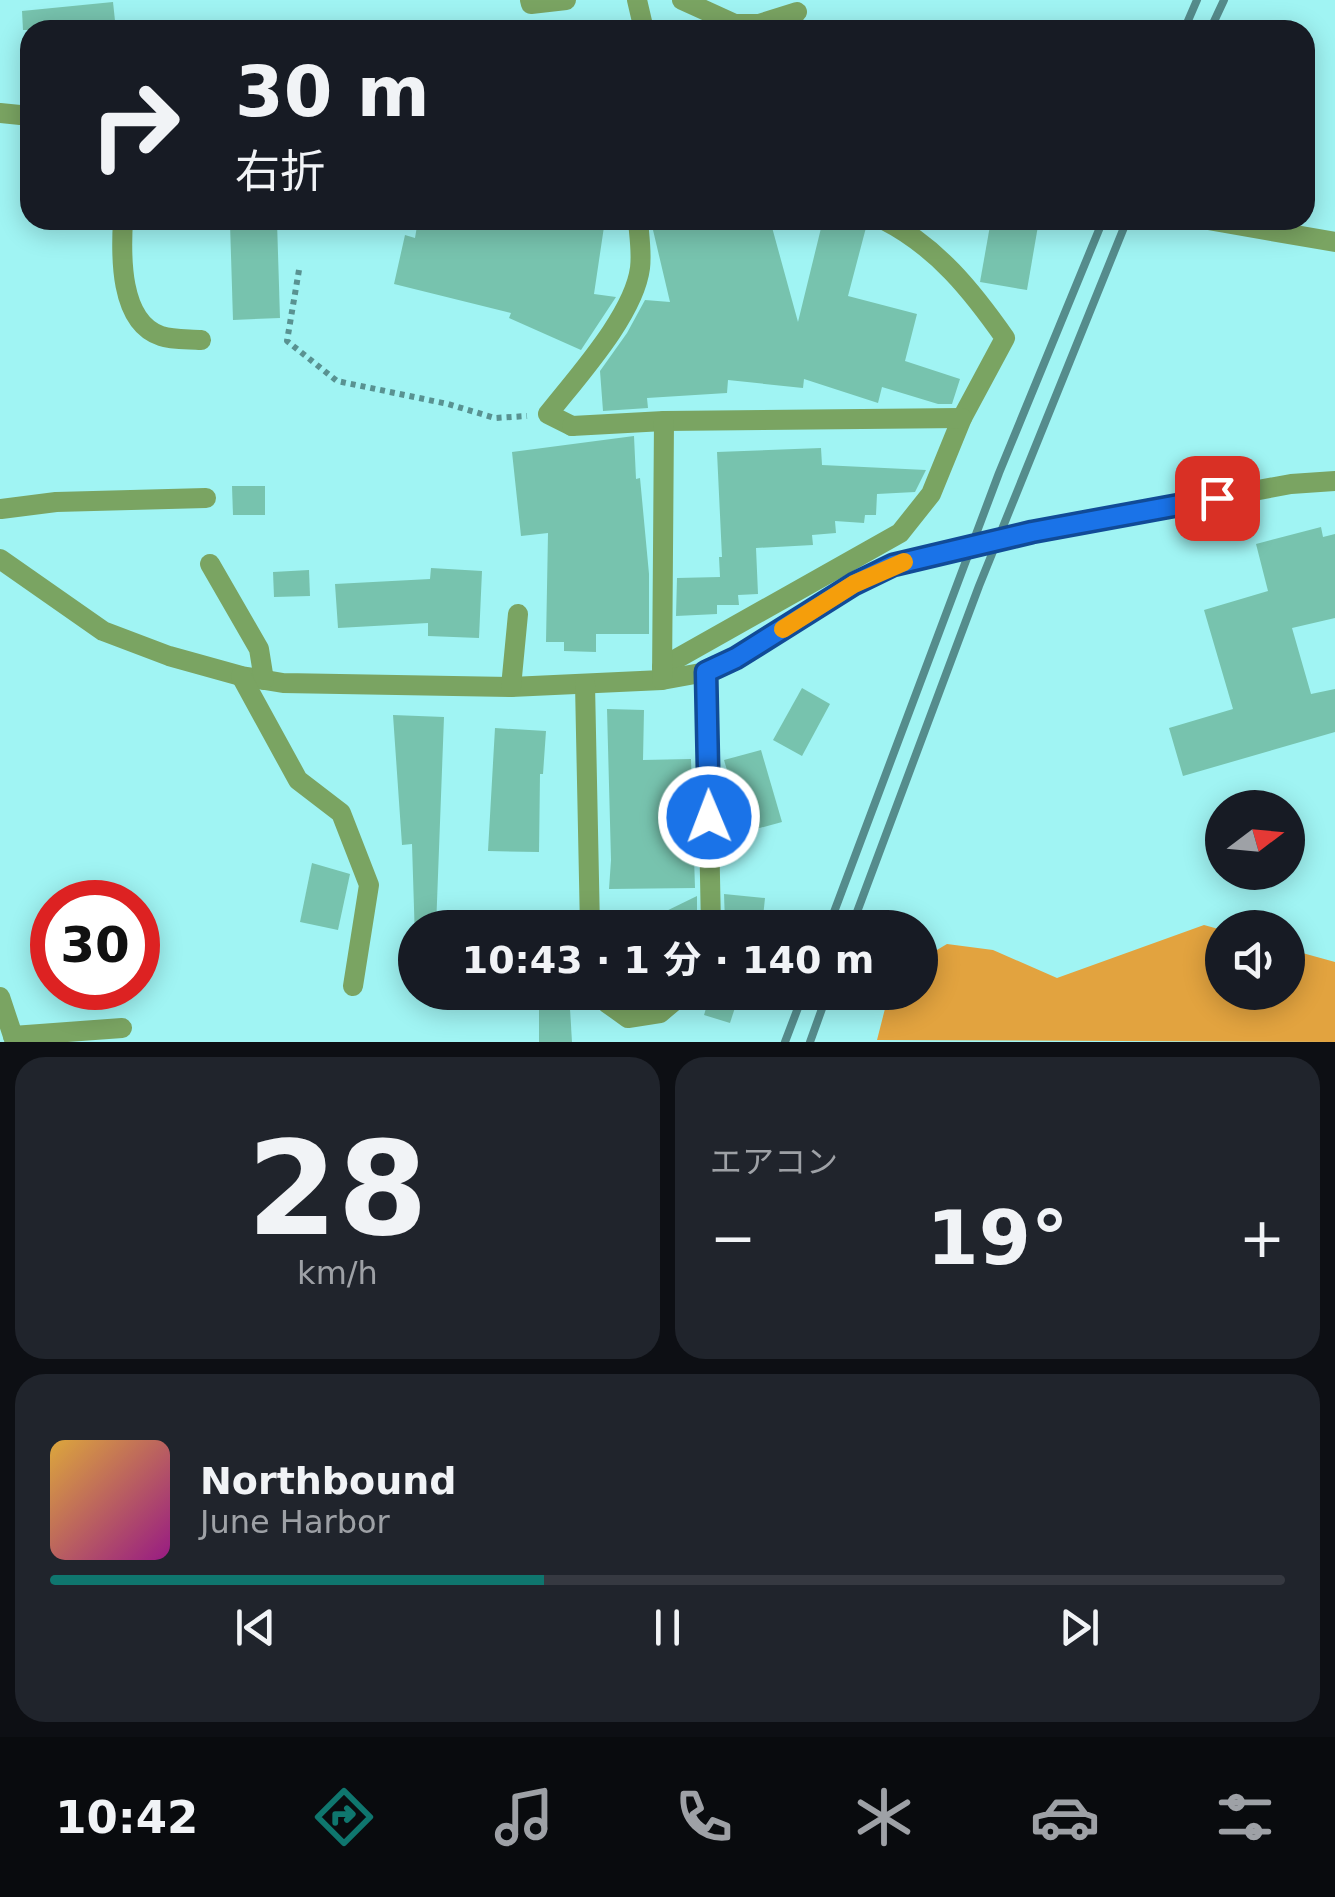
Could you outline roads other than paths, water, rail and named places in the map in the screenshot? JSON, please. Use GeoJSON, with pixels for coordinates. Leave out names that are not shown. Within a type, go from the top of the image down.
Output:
{"type":"FeatureCollection","features":[{"type":"Feature","properties":{"kind":"street"},"geometry":{"type":"LineString","coordinates":[[530,0],[531,4],[566,0]]}},
{"type":"Feature","properties":{"kind":"street"},"geometry":{"type":"LineString","coordinates":[[682,0],[727,20]]}},
{"type":"Feature","properties":{"kind":"street"},"geometry":{"type":"LineString","coordinates":[[767,11],[795,6]]}},
{"type":"Feature","properties":{"kind":"street"},"geometry":{"type":"LineString","coordinates":[[123,230],[122,247],[134,310],[146,328],[161,336],[201,340]]}},
{"type":"Feature","properties":{"kind":"street"},"geometry":{"type":"LineString","coordinates":[[638,230],[640,270],[626,304],[610,336],[548,414],[572,426],[664,421],[962,418]]}},
{"type":"Feature","properties":{"kind":"street"},"geometry":{"type":"LineString","coordinates":[[662,674],[900,533],[931,494],[962,418],[1005,338],[969,286],[903,230]]}},
{"type":"Feature","properties":{"kind":"street"},"geometry":{"type":"LineString","coordinates":[[1266,230],[1335,242]]}},
{"type":"Feature","properties":{"kind":"street"},"geometry":{"type":"LineString","coordinates":[[662,674],[664,421]]}},
{"type":"Feature","properties":{"kind":"street"},"geometry":{"type":"LineString","coordinates":[[0,559],[103,631],[169,656],[240,676],[264,680],[512,687],[586,684],[706,672],[893,565],[1032,532],[1291,484],[1335,481]]}},
{"type":"Feature","properties":{"kind":"street"},"geometry":{"type":"LineString","coordinates":[[0,510],[56,502],[206,498]]}},
{"type":"Feature","properties":{"kind":"street"},"geometry":{"type":"LineString","coordinates":[[210,564],[259,649],[264,680]]}},
{"type":"Feature","properties":{"kind":"street"},"geometry":{"type":"LineString","coordinates":[[512,687],[518,614]]}},
{"type":"Feature","properties":{"kind":"street"},"geometry":{"type":"LineString","coordinates":[[706,672],[711,910]]}},
{"type":"Feature","properties":{"kind":"street"},"geometry":{"type":"LineString","coordinates":[[240,676],[298,780],[341,814],[370,885],[353,986]]}},
{"type":"Feature","properties":{"kind":"street"},"geometry":{"type":"LineString","coordinates":[[586,684],[590,910]]}},
{"type":"Feature","properties":{"kind":"street"},"geometry":{"type":"LineString","coordinates":[[0,997],[14,1039],[122,1028]]}},
{"type":"Feature","properties":{"kind":"street"},"geometry":{"type":"LineString","coordinates":[[618,1010],[628,1018],[664,1010]]}},
{"type":"Feature","properties":{"kind":"railway"},"geometry":{"type":"LineString","coordinates":[[1188,20],[1197,0]]}},
{"type":"Feature","properties":{"kind":"railway"},"geometry":{"type":"LineString","coordinates":[[1215,20],[1224,0]]}},
{"type":"Feature","properties":{"kind":"railway"},"geometry":{"type":"LineString","coordinates":[[835,910],[999,473],[1099,230]]}},
{"type":"Feature","properties":{"kind":"railway"},"geometry":{"type":"LineString","coordinates":[[858,910],[979,586],[1123,230]]}},
{"type":"Feature","properties":{"kind":"railway"},"geometry":{"type":"LineString","coordinates":[[785,1042],[797,1010]]}},
{"type":"Feature","properties":{"kind":"railway"},"geometry":{"type":"LineString","coordinates":[[810,1042],[822,1010]]}}]}
